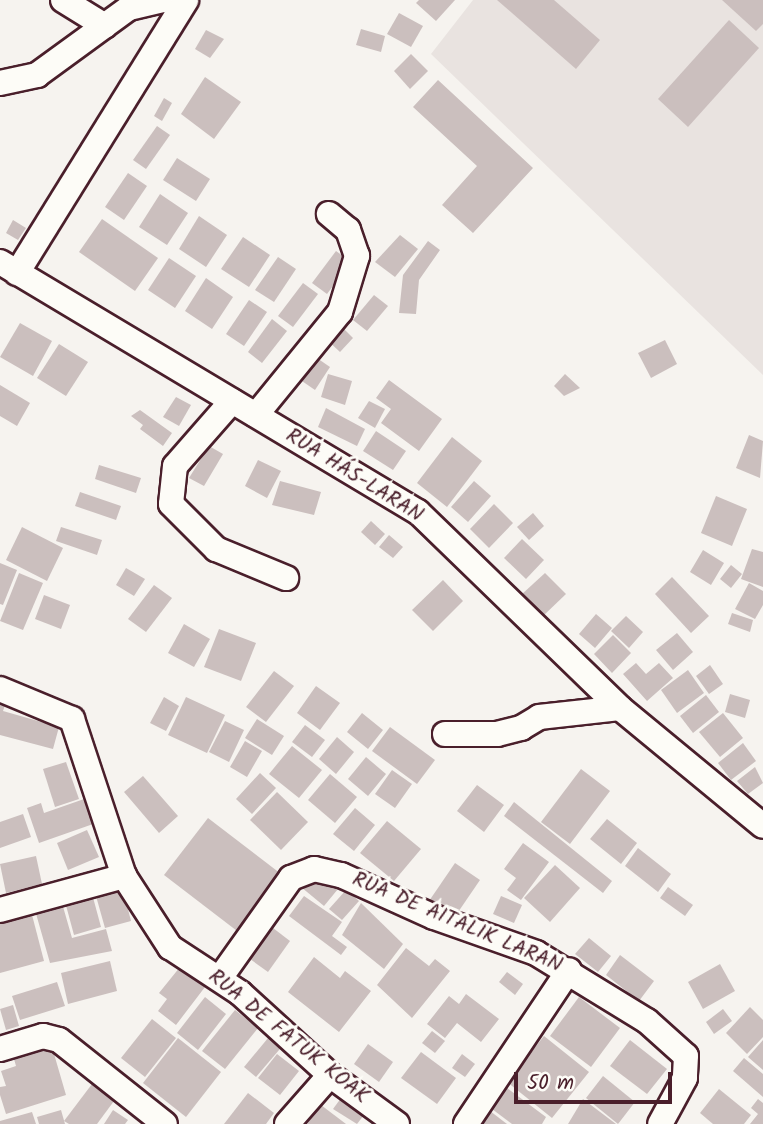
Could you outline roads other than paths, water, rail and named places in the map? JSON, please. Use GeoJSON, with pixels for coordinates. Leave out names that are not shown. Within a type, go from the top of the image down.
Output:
{"type":"FeatureCollection","features":[{"type":"Feature","properties":{"kind":"street"},"geometry":{"type":"LineString","coordinates":[[63,0],[105,26]]}},
{"type":"Feature","properties":{"kind":"street"},"geometry":{"type":"LineString","coordinates":[[0,83],[37,75],[129,8],[165,0]]}},
{"type":"Feature","properties":{"kind":"street"},"geometry":{"type":"LineString","coordinates":[[8,268],[186,0]]}},
{"type":"Feature","properties":{"kind":"street"},"geometry":{"type":"LineString","coordinates":[[256,415],[340,312],[357,257],[348,230],[329,214]]}},
{"type":"Feature","properties":{"kind":"street","name":"RUA HÁS-LARAN"},"geometry":{"type":"LineString","coordinates":[[8,268],[418,512],[620,708],[763,826]]}},
{"type":"Feature","properties":{"kind":"street"},"geometry":{"type":"LineString","coordinates":[[232,401],[175,466],[171,504],[216,549],[286,578]]}},
{"type":"Feature","properties":{"kind":"street","name":"RUA DE FATUK KOAK"},"geometry":{"type":"LineString","coordinates":[[0,690],[72,719],[124,876],[170,947],[220,978],[330,1074],[397,1124]]}},
{"type":"Feature","properties":{"kind":"street"},"geometry":{"type":"LineString","coordinates":[[445,734],[497,734],[521,728],[539,717],[620,708]]}},
{"type":"Feature","properties":{"kind":"street","name":"RUA DE AITALIK LARAN"},"geometry":{"type":"LineString","coordinates":[[220,978],[291,878],[314,869],[341,874],[569,970],[647,1021],[686,1056],[685,1078],[660,1124]]}},
{"type":"Feature","properties":{"kind":"street"},"geometry":{"type":"LineString","coordinates":[[3,904],[124,876]]}},
{"type":"Feature","properties":{"kind":"street"},"geometry":{"type":"LineString","coordinates":[[466,1124],[569,970]]}},
{"type":"Feature","properties":{"kind":"street"},"geometry":{"type":"LineString","coordinates":[[0,1049],[43,1036],[59,1040],[165,1124]]}},
{"type":"Feature","properties":{"kind":"street"},"geometry":{"type":"LineString","coordinates":[[287,1124],[330,1074]]}}]}
